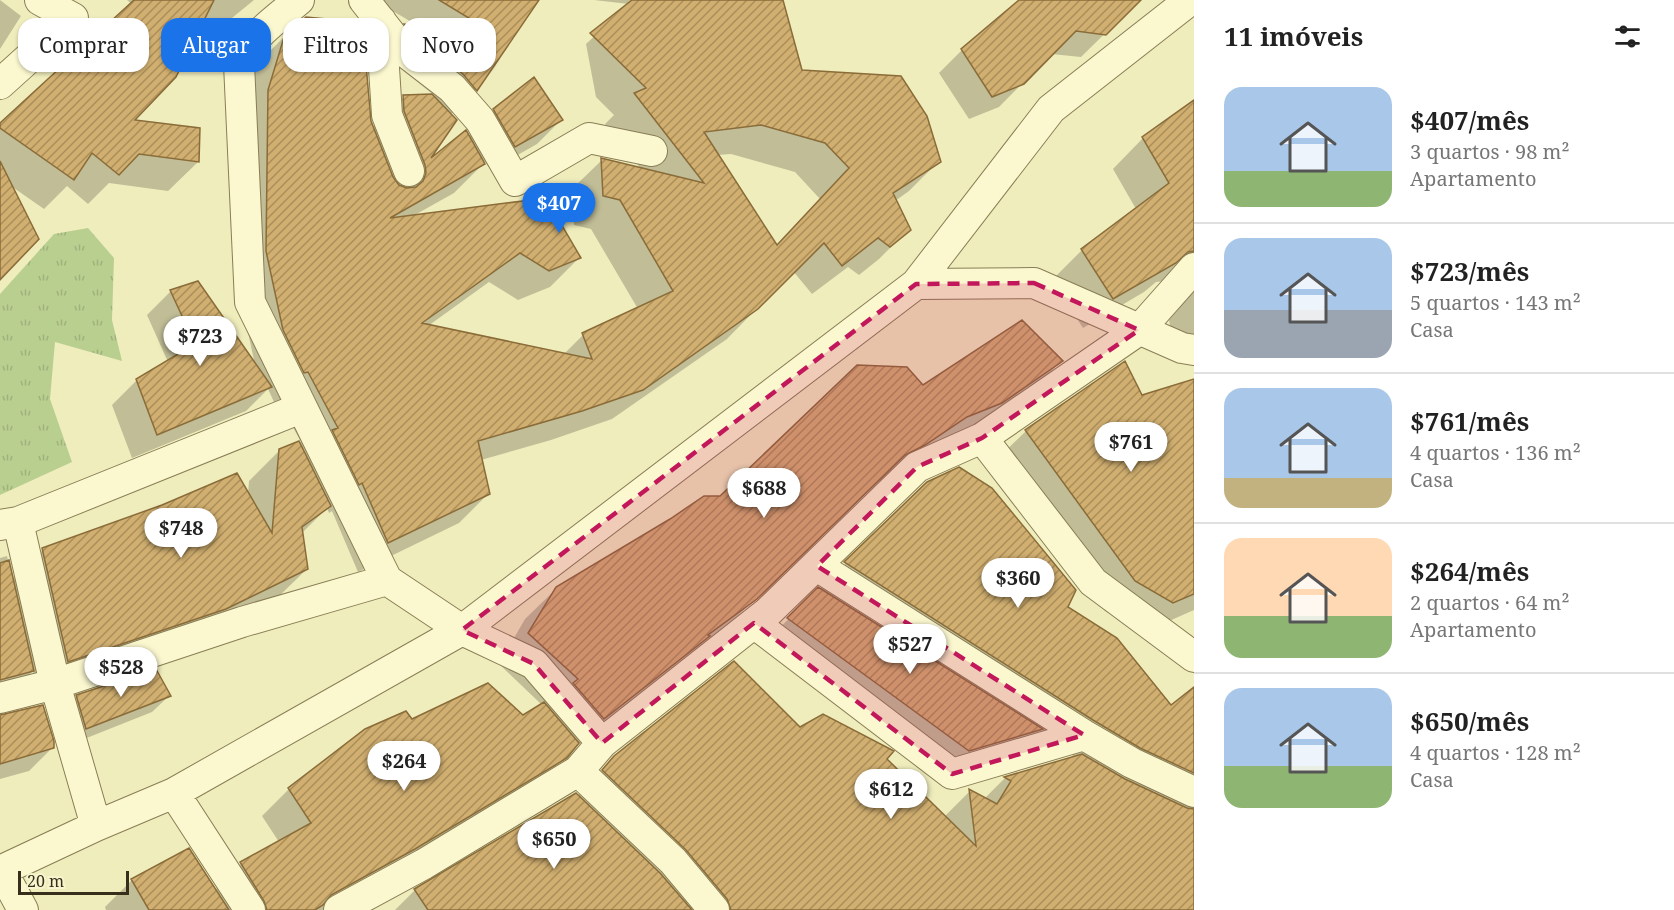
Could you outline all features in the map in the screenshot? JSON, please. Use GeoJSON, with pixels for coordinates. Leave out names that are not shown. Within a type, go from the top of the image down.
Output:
{"type":"FeatureCollection","features":[{"type":"Feature","properties":{"kind":"street"},"geometry":{"type":"LineString","coordinates":[[40,0],[76,6]]}},
{"type":"Feature","properties":{"kind":"street"},"geometry":{"type":"LineString","coordinates":[[299,0],[252,40],[239,64],[250,302],[387,580],[462,630],[534,664],[602,743]]}},
{"type":"Feature","properties":{"kind":"street"},"geometry":{"type":"LineString","coordinates":[[23,910],[1,871],[96,826],[174,793],[462,630],[916,284],[1051,110],[1190,0]]}},
{"type":"Feature","properties":{"kind":"street"},"geometry":{"type":"LineString","coordinates":[[0,84],[76,6]]}},
{"type":"Feature","properties":{"kind":"street"},"geometry":{"type":"LineString","coordinates":[[373,10],[404,51],[452,88],[480,120],[515,181],[589,138],[652,151]]}},
{"type":"Feature","properties":{"kind":"street"},"geometry":{"type":"LineString","coordinates":[[373,10],[387,115],[409,171]]}},
{"type":"Feature","properties":{"kind":"street"},"geometry":{"type":"LineString","coordinates":[[339,910],[424,864],[578,771],[602,743],[754,623],[817,566],[917,467],[982,438],[1139,330],[1194,268]]}},
{"type":"Feature","properties":{"kind":"street"},"geometry":{"type":"LineString","coordinates":[[916,284],[1034,283],[1139,330],[1182,348],[1194,350]]}},
{"type":"Feature","properties":{"kind":"street"},"geometry":{"type":"LineString","coordinates":[[96,826],[9,523],[301,408]]}},
{"type":"Feature","properties":{"kind":"street"},"geometry":{"type":"LineString","coordinates":[[982,438],[1093,582],[1194,657]]}},
{"type":"Feature","properties":{"kind":"street"},"geometry":{"type":"LineString","coordinates":[[817,566],[1084,735],[1132,763],[1194,792]]}},
{"type":"Feature","properties":{"kind":"street"},"geometry":{"type":"LineString","coordinates":[[0,698],[55,684],[242,622],[387,580]]}},
{"type":"Feature","properties":{"kind":"street"},"geometry":{"type":"LineString","coordinates":[[754,623],[951,774],[1084,735]]}},
{"type":"Feature","properties":{"kind":"street"},"geometry":{"type":"LineString","coordinates":[[578,771],[673,861],[714,910]]}},
{"type":"Feature","properties":{"kind":"street"},"geometry":{"type":"LineString","coordinates":[[174,793],[250,910]]}},
{"type":"Feature","properties":{"kind":"highlighted area"},"geometry":{"type":"Polygon","coordinates":[[[1034,283],[1139,330],[982,438],[917,467],[817,566],[1084,735],[952,774],[754,623],[602,743],[534,664],[462,630],[916,284],[1034,283]]]}},
{"type":"Feature","properties":{"kind":"green space"},"geometry":{"type":"Polygon","coordinates":[[[88,228],[114,258],[112,320],[122,361],[55,342],[50,399],[72,462],[0,495],[0,294],[54,234],[88,228]]]}},
{"type":"Feature","properties":{"kind":"building"},"geometry":{"type":"Polygon","coordinates":[[[134,0],[214,0],[205,18],[161,18],[161,72],[178,72],[135,120],[200,128],[199,162],[139,154],[119,175],[92,153],[74,180],[0,128],[0,123],[56,72],[149,72],[149,18],[114,18],[134,0]]]}},
{"type":"Feature","properties":{"kind":"building"},"geometry":{"type":"Polygon","coordinates":[[[439,0],[539,0],[496,63],[496,18],[469,18],[439,0]]]}},
{"type":"Feature","properties":{"kind":"building"},"geometry":{"type":"Polygon","coordinates":[[[632,0],[783,0],[802,70],[901,76],[927,116],[941,162],[893,193],[911,230],[890,247],[878,238],[842,266],[824,243],[758,309],[643,390],[582,411],[478,441],[490,494],[388,543],[362,483],[359,485],[332,430],[338,428],[308,372],[304,373],[283,330],[266,251],[268,90],[283,41],[283,72],[367,72],[371,121],[393,177],[399,185],[407,188],[416,187],[423,181],[426,173],[404,111],[403,95],[432,94],[457,120],[431,158],[466,130],[485,164],[390,218],[546,198],[581,258],[549,271],[520,253],[422,323],[592,359],[582,333],[673,291],[620,200],[603,196],[601,158],[704,183],[634,93],[646,88],[590,33],[632,0]],[[761,125],[704,132],[777,245],[849,168],[825,143],[761,125]]]}},
{"type":"Feature","properties":{"kind":"building"},"geometry":{"type":"Polygon","coordinates":[[[1019,0],[1141,0],[1106,35],[1076,31],[1024,84],[992,97],[961,49],[1019,0]]]}},
{"type":"Feature","properties":{"kind":"building"},"geometry":{"type":"Polygon","coordinates":[[[460,72],[490,72],[477,91],[460,72]]]}},
{"type":"Feature","properties":{"kind":"building"},"geometry":{"type":"Polygon","coordinates":[[[534,77],[563,120],[515,147],[493,109],[534,77]]]}},
{"type":"Feature","properties":{"kind":"building"},"geometry":{"type":"Polygon","coordinates":[[[1194,100],[1194,251],[1188,252],[1176,263],[1113,299],[1081,249],[1169,183],[1142,137],[1194,100]]]}},
{"type":"Feature","properties":{"kind":"building"},"geometry":{"type":"Polygon","coordinates":[[[0,161],[39,239],[0,280],[0,161]]]}},
{"type":"Feature","properties":{"kind":"building"},"geometry":{"type":"Polygon","coordinates":[[[198,281],[272,387],[157,435],[136,379],[195,344],[170,290],[198,281]]]}},
{"type":"Feature","properties":{"kind":"building"},"geometry":{"type":"Polygon","coordinates":[[[1022,320],[1063,361],[1002,403],[967,417],[925,445],[905,455],[757,599],[708,635],[710,636],[604,719],[573,683],[578,679],[528,633],[556,587],[704,496],[720,496],[857,365],[907,367],[923,385],[1022,320]]]}},
{"type":"Feature","properties":{"kind":"building"},"geometry":{"type":"Polygon","coordinates":[[[1125,361],[1142,395],[1194,379],[1194,594],[1173,603],[1135,581],[1025,430],[1125,361]]]}},
{"type":"Feature","properties":{"kind":"building"},"geometry":{"type":"Polygon","coordinates":[[[299,441],[331,506],[302,527],[308,569],[226,609],[68,662],[42,548],[162,505],[237,473],[272,533],[279,449],[299,441]]]}},
{"type":"Feature","properties":{"kind":"building"},"geometry":{"type":"Polygon","coordinates":[[[959,467],[992,488],[1076,590],[1068,607],[1117,638],[1171,705],[1194,687],[1194,773],[1140,748],[1093,720],[844,562],[927,482],[959,467]]]}},
{"type":"Feature","properties":{"kind":"building"},"geometry":{"type":"Polygon","coordinates":[[[9,560],[34,671],[0,680],[0,563],[9,560]]]}},
{"type":"Feature","properties":{"kind":"building"},"geometry":{"type":"Polygon","coordinates":[[[818,587],[1043,729],[969,751],[787,618],[818,587]]]}},
{"type":"Feature","properties":{"kind":"building"},"geometry":{"type":"Polygon","coordinates":[[[734,661],[800,727],[823,714],[894,751],[887,759],[976,846],[969,789],[997,804],[1011,781],[1004,777],[1082,754],[1125,779],[1187,808],[1194,809],[1194,910],[731,910],[727,899],[686,850],[602,770],[614,756],[734,661]]]}},
{"type":"Feature","properties":{"kind":"building"},"geometry":{"type":"Polygon","coordinates":[[[156,669],[171,696],[86,729],[76,695],[156,669]]]}},
{"type":"Feature","properties":{"kind":"building"},"geometry":{"type":"Polygon","coordinates":[[[488,683],[523,715],[544,702],[579,743],[567,758],[415,849],[331,895],[323,905],[315,910],[267,910],[240,862],[311,823],[288,788],[365,729],[406,711],[412,719],[488,683]]]}},
{"type":"Feature","properties":{"kind":"building"},"geometry":{"type":"Polygon","coordinates":[[[43,705],[54,748],[0,764],[0,715],[43,705]]]}},
{"type":"Feature","properties":{"kind":"building"},"geometry":{"type":"Polygon","coordinates":[[[576,793],[660,873],[692,910],[428,910],[414,889],[576,793]]]}},
{"type":"Feature","properties":{"kind":"building"},"geometry":{"type":"Polygon","coordinates":[[[189,848],[229,910],[149,910],[131,879],[189,848]]]}}]}
